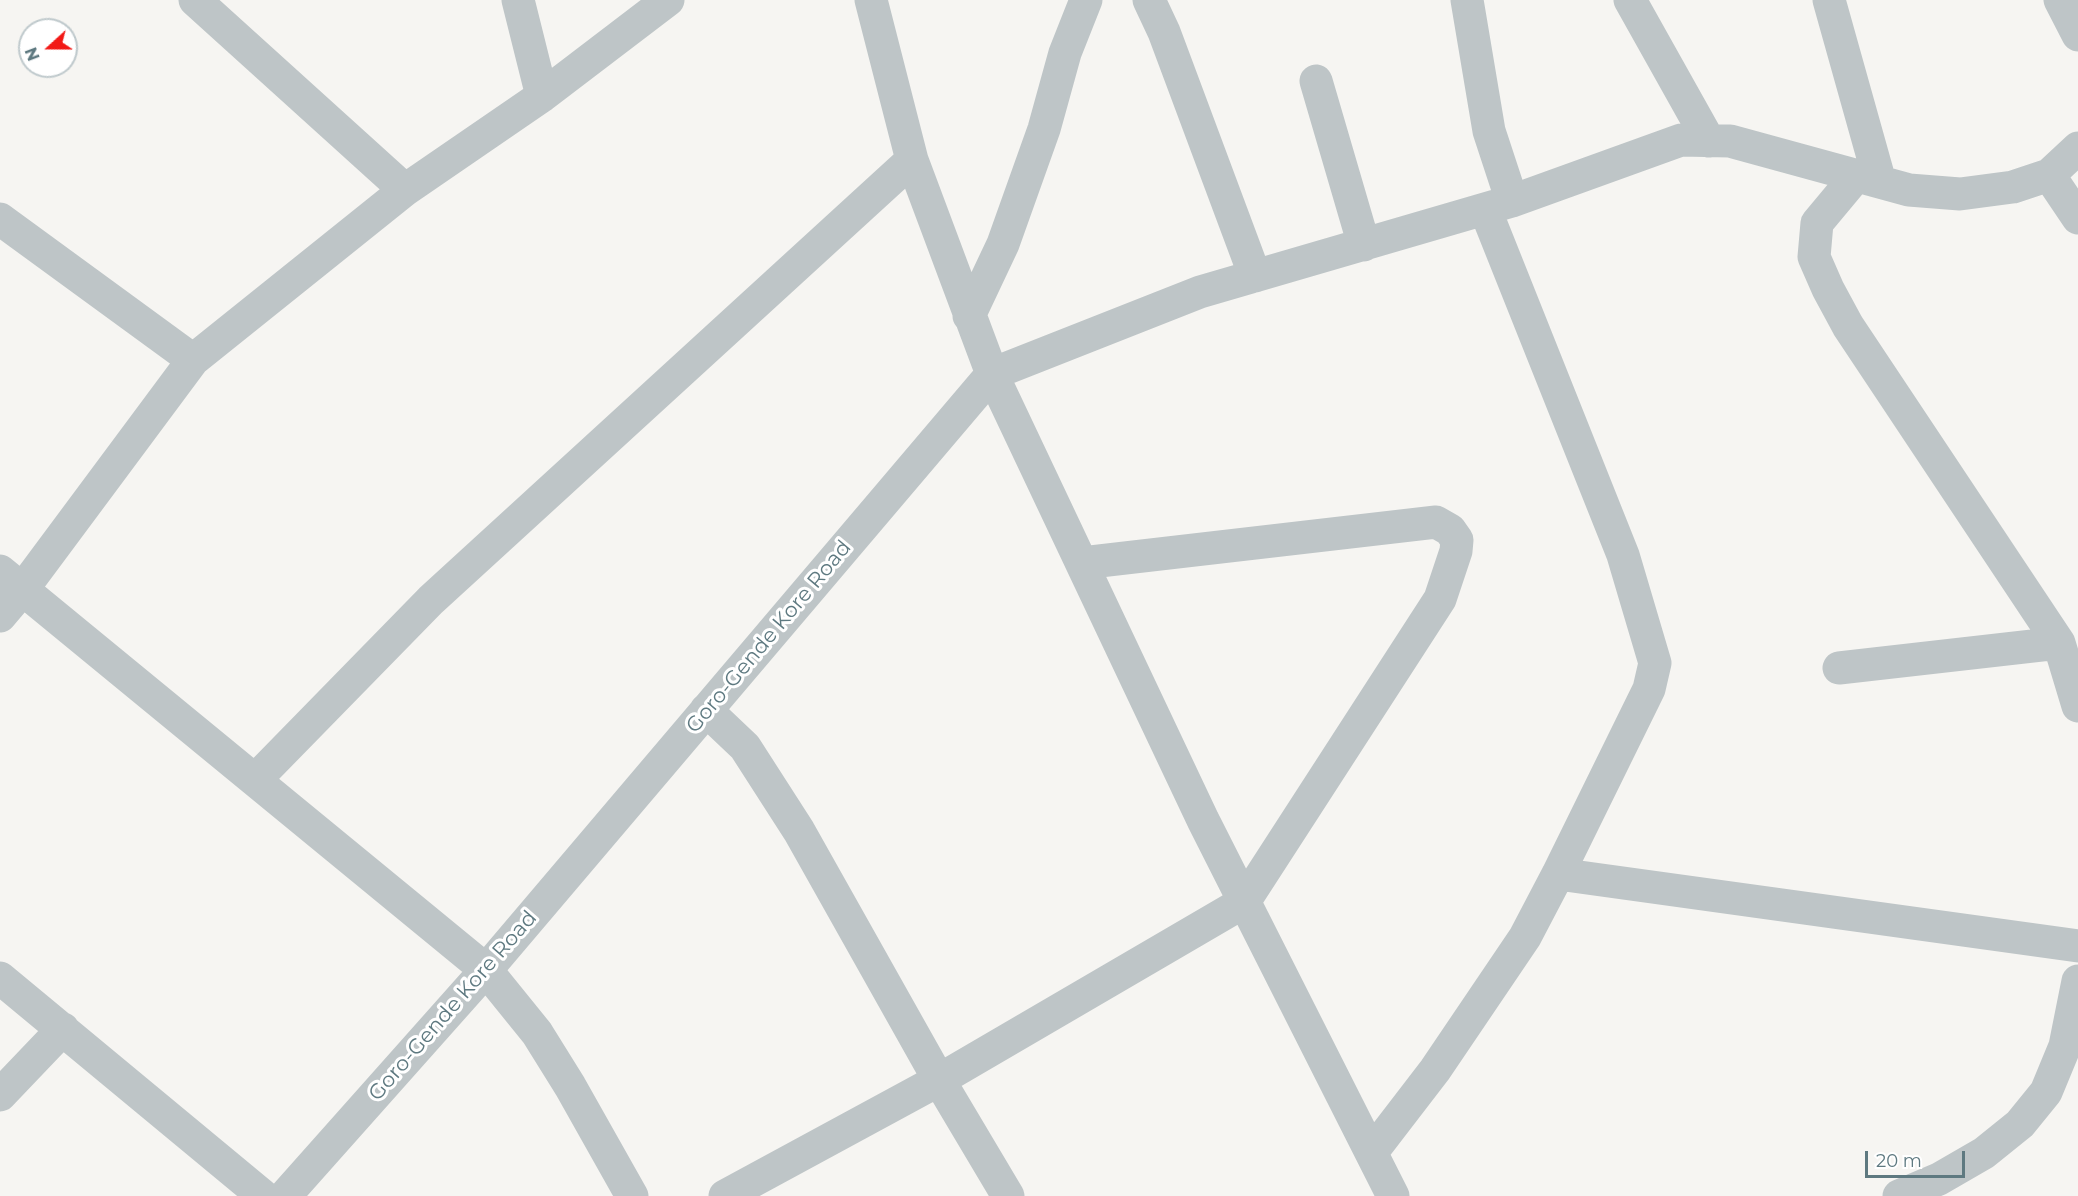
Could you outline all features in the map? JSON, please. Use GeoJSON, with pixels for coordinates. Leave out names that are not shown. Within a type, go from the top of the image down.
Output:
{"type":"FeatureCollection","features":[{"type":"Feature","properties":{"kind":"street"},"geometry":{"type":"LineString","coordinates":[[195,0],[405,190]]}},
{"type":"Feature","properties":{"kind":"street"},"geometry":{"type":"LineString","coordinates":[[518,0],[542,96]]}},
{"type":"Feature","properties":{"kind":"street"},"geometry":{"type":"LineString","coordinates":[[0,616],[11,580],[193,360],[405,190],[542,96],[668,0]]}},
{"type":"Feature","properties":{"kind":"street"},"geometry":{"type":"LineString","coordinates":[[871,0],[912,160],[992,374],[1198,810],[1393,1196]]}},
{"type":"Feature","properties":{"kind":"street"},"geometry":{"type":"LineString","coordinates":[[969,316],[1003,244],[1044,129],[1065,53],[1086,0]]}},
{"type":"Feature","properties":{"kind":"street"},"geometry":{"type":"LineString","coordinates":[[1149,0],[1164,32],[1256,276]]}},
{"type":"Feature","properties":{"kind":"street"},"geometry":{"type":"LineString","coordinates":[[1372,1152],[1435,1070],[1525,937],[1649,689],[1655,663],[1623,555],[1498,205],[1467,0]]}},
{"type":"Feature","properties":{"kind":"street"},"geometry":{"type":"LineString","coordinates":[[1630,0],[1709,141]]}},
{"type":"Feature","properties":{"kind":"street"},"geometry":{"type":"LineString","coordinates":[[1829,0],[1869,179]]}},
{"type":"Feature","properties":{"kind":"street"},"geometry":{"type":"LineString","coordinates":[[2060,0],[2078,34]]}},
{"type":"Feature","properties":{"kind":"street"},"geometry":{"type":"LineString","coordinates":[[1316,81],[1365,245]]}},
{"type":"Feature","properties":{"kind":"street"},"geometry":{"type":"LineString","coordinates":[[992,374],[1200,292],[1498,205],[1681,140],[1730,141],[1909,190],[1960,194],[2013,187],[2049,175],[2078,148]]}},
{"type":"Feature","properties":{"kind":"street"},"geometry":{"type":"LineString","coordinates":[[255,780],[431,600],[912,160]]}},
{"type":"Feature","properties":{"kind":"street"},"geometry":{"type":"LineString","coordinates":[[2049,175],[2078,218]]}},
{"type":"Feature","properties":{"kind":"street"},"geometry":{"type":"LineString","coordinates":[[1869,179],[1817,223],[1814,257],[1848,327],[1868,359],[1987,532],[2059,643],[2078,706]]}},
{"type":"Feature","properties":{"kind":"street"},"geometry":{"type":"LineString","coordinates":[[0,219],[193,360]]}},
{"type":"Feature","properties":{"kind":"street","name":"Goro-Gende Kore Road"},"geometry":{"type":"LineString","coordinates":[[285,1196],[486,970],[992,374]]}},
{"type":"Feature","properties":{"kind":"street"},"geometry":{"type":"LineString","coordinates":[[724,1196],[939,1080],[1244,902],[1440,600],[1456,552],[1457,540],[1450,530],[1436,522],[1082,563]]}},
{"type":"Feature","properties":{"kind":"street"},"geometry":{"type":"LineString","coordinates":[[11,580],[486,970],[537,1033],[570,1086],[632,1196]]}},
{"type":"Feature","properties":{"kind":"street"},"geometry":{"type":"LineString","coordinates":[[1839,668],[2059,643]]}},
{"type":"Feature","properties":{"kind":"street"},"geometry":{"type":"LineString","coordinates":[[706,710],[745,747],[765,776],[799,831],[939,1080],[1008,1196]]}},
{"type":"Feature","properties":{"kind":"street"},"geometry":{"type":"LineString","coordinates":[[1558,874],[2078,946]]}},
{"type":"Feature","properties":{"kind":"street"},"geometry":{"type":"LineString","coordinates":[[0,978],[264,1196]]}},
{"type":"Feature","properties":{"kind":"street"},"geometry":{"type":"LineString","coordinates":[[1899,1196],[1939,1179],[1984,1153],[2020,1124],[2046,1092],[2065,1046],[2078,981]]}},
{"type":"Feature","properties":{"kind":"street"},"geometry":{"type":"LineString","coordinates":[[0,1095],[63,1029]]}}]}
